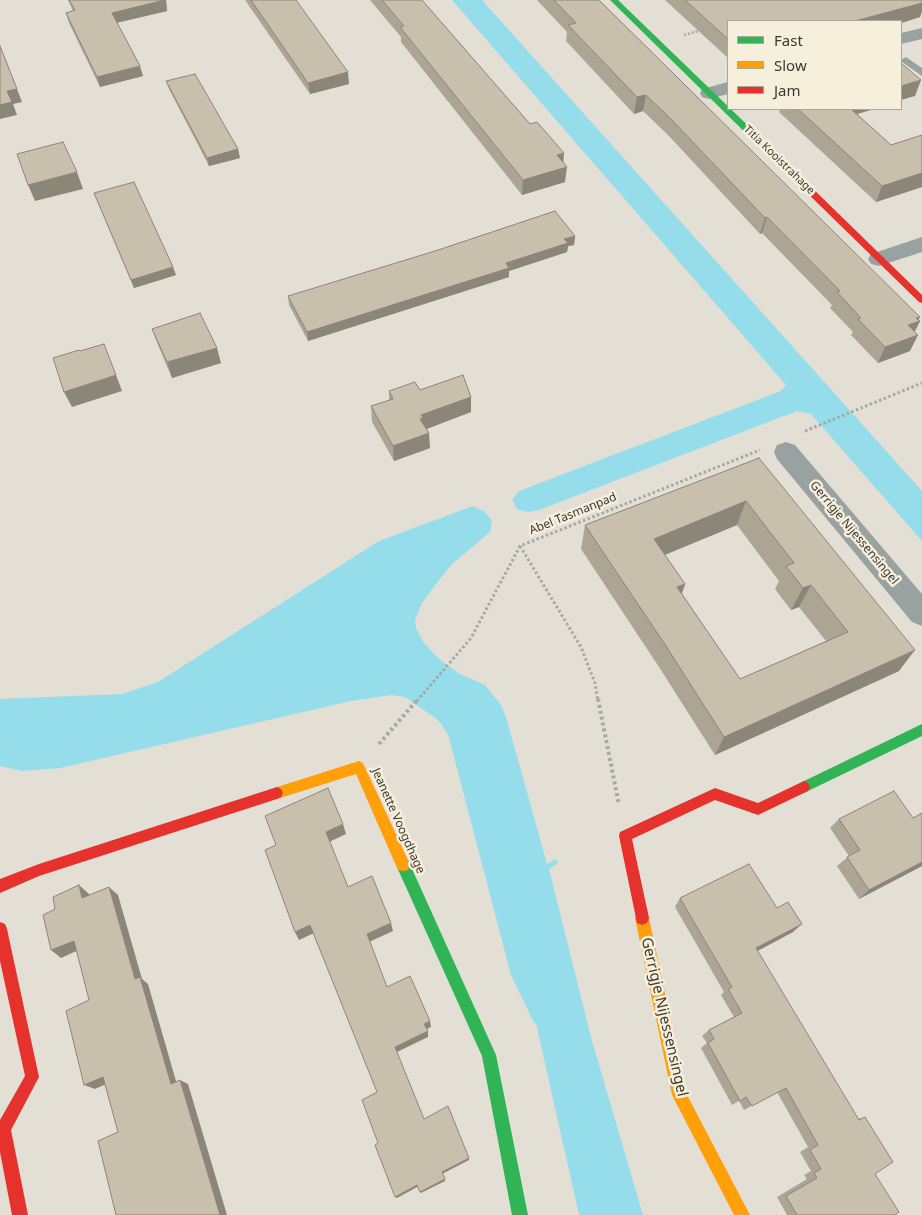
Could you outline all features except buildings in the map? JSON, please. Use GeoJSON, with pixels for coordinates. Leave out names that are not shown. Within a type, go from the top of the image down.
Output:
{"type":"FeatureCollection","features":[{"type":"Feature","properties":{"kind":"street","name":"Titia Kooistrahage"},"geometry":{"type":"LineString","coordinates":[[614,0],[727,110]]}},
{"type":"Feature","properties":{"kind":"street"},"geometry":{"type":"LineString","coordinates":[[902,39],[922,32]]}},
{"type":"Feature","properties":{"kind":"street"},"geometry":{"type":"LineString","coordinates":[[710,93],[727,88]]}},
{"type":"Feature","properties":{"kind":"street","name":"Titia Kooistrahage"},"geometry":{"type":"LineString","coordinates":[[727,110],[922,300]]}},
{"type":"Feature","properties":{"kind":"street"},"geometry":{"type":"LineString","coordinates":[[879,258],[922,244]]}},
{"type":"Feature","properties":{"kind":"street","name":"Gerrigje Nijessensingel"},"geometry":{"type":"LineString","coordinates":[[786,452],[922,614]]}},
{"type":"Feature","properties":{"kind":"street"},"geometry":{"type":"LineString","coordinates":[[625,836],[715,794],[758,809],[922,730]]}},
{"type":"Feature","properties":{"kind":"street","name":"Jeanette Voogdhage"},"geometry":{"type":"LineString","coordinates":[[0,886],[39,870],[358,767],[489,1054],[520,1215]]}},
{"type":"Feature","properties":{"kind":"street","name":"Gerrigje Nijessensingel"},"geometry":{"type":"LineString","coordinates":[[625,836],[679,1096],[742,1215]]}},
{"type":"Feature","properties":{"kind":"street"},"geometry":{"type":"LineString","coordinates":[[0,929],[32,1077],[3,1130],[20,1215]]}},
{"type":"Feature","properties":{"kind":"lane"},"geometry":{"type":"LineString","coordinates":[[906,60],[922,73]]}},
{"type":"Feature","properties":{"kind":"path"},"geometry":{"type":"LineString","coordinates":[[681,36],[709,28]]}},
{"type":"Feature","properties":{"kind":"path"},"geometry":{"type":"LineString","coordinates":[[812,428],[922,383]]}},
{"type":"Feature","properties":{"kind":"path","name":"Abel Tasmanpad"},"geometry":{"type":"LineString","coordinates":[[358,767],[403,718],[480,625],[520,546],[760,450]]}},
{"type":"Feature","properties":{"kind":"path"},"geometry":{"type":"LineString","coordinates":[[520,546],[581,647],[589,665],[595,683],[625,836]]}},
{"type":"Feature","properties":{"kind":"water"},"geometry":{"type":"Polygon","coordinates":[[[452,0],[482,0],[922,491],[922,541],[811,414],[797,411],[539,510],[528,512],[517,509],[512,500],[519,491],[781,391],[786,385],[452,0]]]}},
{"type":"Feature","properties":{"kind":"water"},"geometry":{"type":"Polygon","coordinates":[[[473,506],[485,512],[492,521],[490,532],[452,564],[439,580],[422,603],[415,620],[416,628],[424,643],[439,659],[460,674],[485,685],[501,705],[506,717],[547,864],[556,859],[558,863],[549,869],[592,1041],[643,1215],[579,1215],[536,1023],[534,1023],[511,975],[448,734],[438,720],[405,697],[391,695],[351,701],[60,768],[22,771],[0,766],[0,699],[122,694],[158,682],[379,541],[473,506]]]}},
{"type":"Feature","properties":{"kind":"traffic: fast"},"geometry":{"type":"LineString","coordinates":[[614,0],[727,110]]}},
{"type":"Feature","properties":{"kind":"traffic: fast"},"geometry":{"type":"LineString","coordinates":[[727,110],[764,146]]}},
{"type":"Feature","properties":{"kind":"traffic: fast"},"geometry":{"type":"LineString","coordinates":[[804,787],[922,730]]}},
{"type":"Feature","properties":{"kind":"traffic: fast"},"geometry":{"type":"LineString","coordinates":[[403,865],[489,1055],[520,1215]]}},
{"type":"Feature","properties":{"kind":"traffic: slow"},"geometry":{"type":"LineString","coordinates":[[277,793],[359,767],[403,865]]}},
{"type":"Feature","properties":{"kind":"traffic: slow"},"geometry":{"type":"LineString","coordinates":[[642,918],[679,1095],[742,1215]]}},
{"type":"Feature","properties":{"kind":"traffic: jam"},"geometry":{"type":"LineString","coordinates":[[764,146],[922,300]]}},
{"type":"Feature","properties":{"kind":"traffic: jam"},"geometry":{"type":"LineString","coordinates":[[642,918],[625,836],[715,794],[758,809],[804,787]]}},
{"type":"Feature","properties":{"kind":"traffic: jam"},"geometry":{"type":"LineString","coordinates":[[0,886],[39,870],[277,793]]}},
{"type":"Feature","properties":{"kind":"traffic: jam"},"geometry":{"type":"LineString","coordinates":[[0,929],[32,1077],[3,1129],[20,1215]]}}]}
